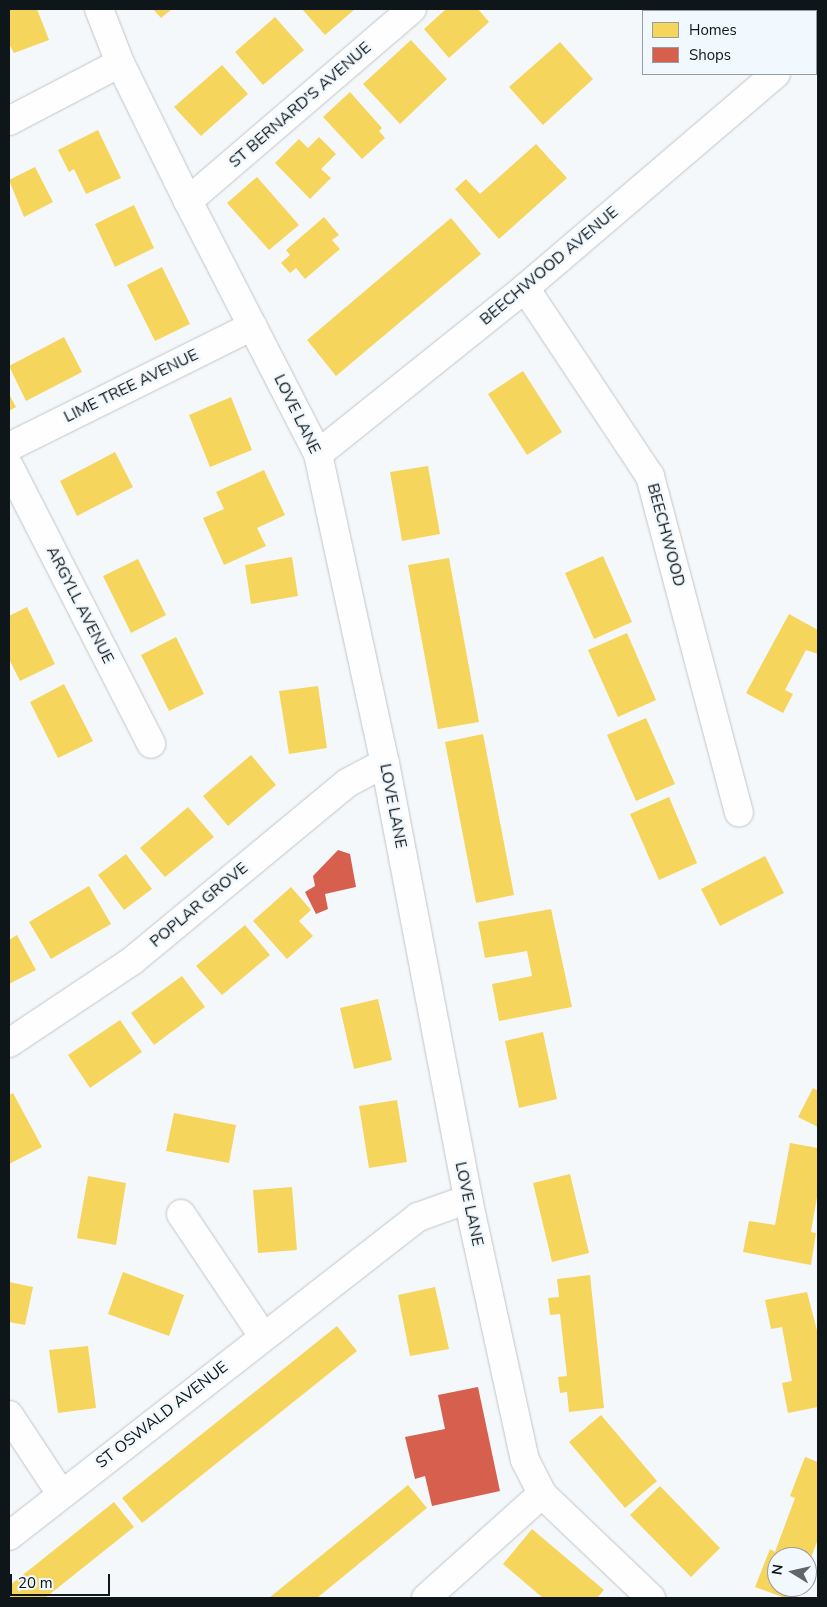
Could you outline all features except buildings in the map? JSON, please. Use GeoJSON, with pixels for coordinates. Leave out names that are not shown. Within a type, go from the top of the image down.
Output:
{"type":"FeatureCollection","features":[{"type":"Feature","properties":{"kind":"street","name":"LOVE LANE"},"geometry":{"type":"LineString","coordinates":[[99,9],[120,63],[188,201],[318,454],[385,763],[468,1200],[525,1460],[542,1494],[651,1598]]}},
{"type":"Feature","properties":{"kind":"street","name":"ST BERNARD'S AVENUE"},"geometry":{"type":"LineString","coordinates":[[188,201],[412,9]]}},
{"type":"Feature","properties":{"kind":"street"},"geometry":{"type":"LineString","coordinates":[[9,121],[120,63]]}},
{"type":"Feature","properties":{"kind":"street","name":"BEECHWOOD AVENUE"},"geometry":{"type":"LineString","coordinates":[[318,454],[525,288],[775,75]]}},
{"type":"Feature","properties":{"kind":"street","name":"BEECHWOOD"},"geometry":{"type":"LineString","coordinates":[[525,288],[650,476],[739,812]]}},
{"type":"Feature","properties":{"kind":"street","name":"LIME TREE AVENUE"},"geometry":{"type":"LineString","coordinates":[[9,447],[253,326]]}},
{"type":"Feature","properties":{"kind":"street","name":"ARGYLL AVENUE"},"geometry":{"type":"LineString","coordinates":[[9,466],[151,744]]}},
{"type":"Feature","properties":{"kind":"street","name":"POPLAR GROVE"},"geometry":{"type":"LineString","coordinates":[[9,1043],[132,961],[347,784],[385,763]]}},
{"type":"Feature","properties":{"kind":"street","name":"ST OSWALD AVENUE"},"geometry":{"type":"LineString","coordinates":[[9,1536],[418,1217],[468,1200]]}},
{"type":"Feature","properties":{"kind":"street"},"geometry":{"type":"LineString","coordinates":[[181,1214],[263,1336]]}},
{"type":"Feature","properties":{"kind":"street"},"geometry":{"type":"LineString","coordinates":[[9,1415],[62,1494]]}},
{"type":"Feature","properties":{"kind":"street"},"geometry":{"type":"LineString","coordinates":[[426,1598],[542,1494]]}}]}
